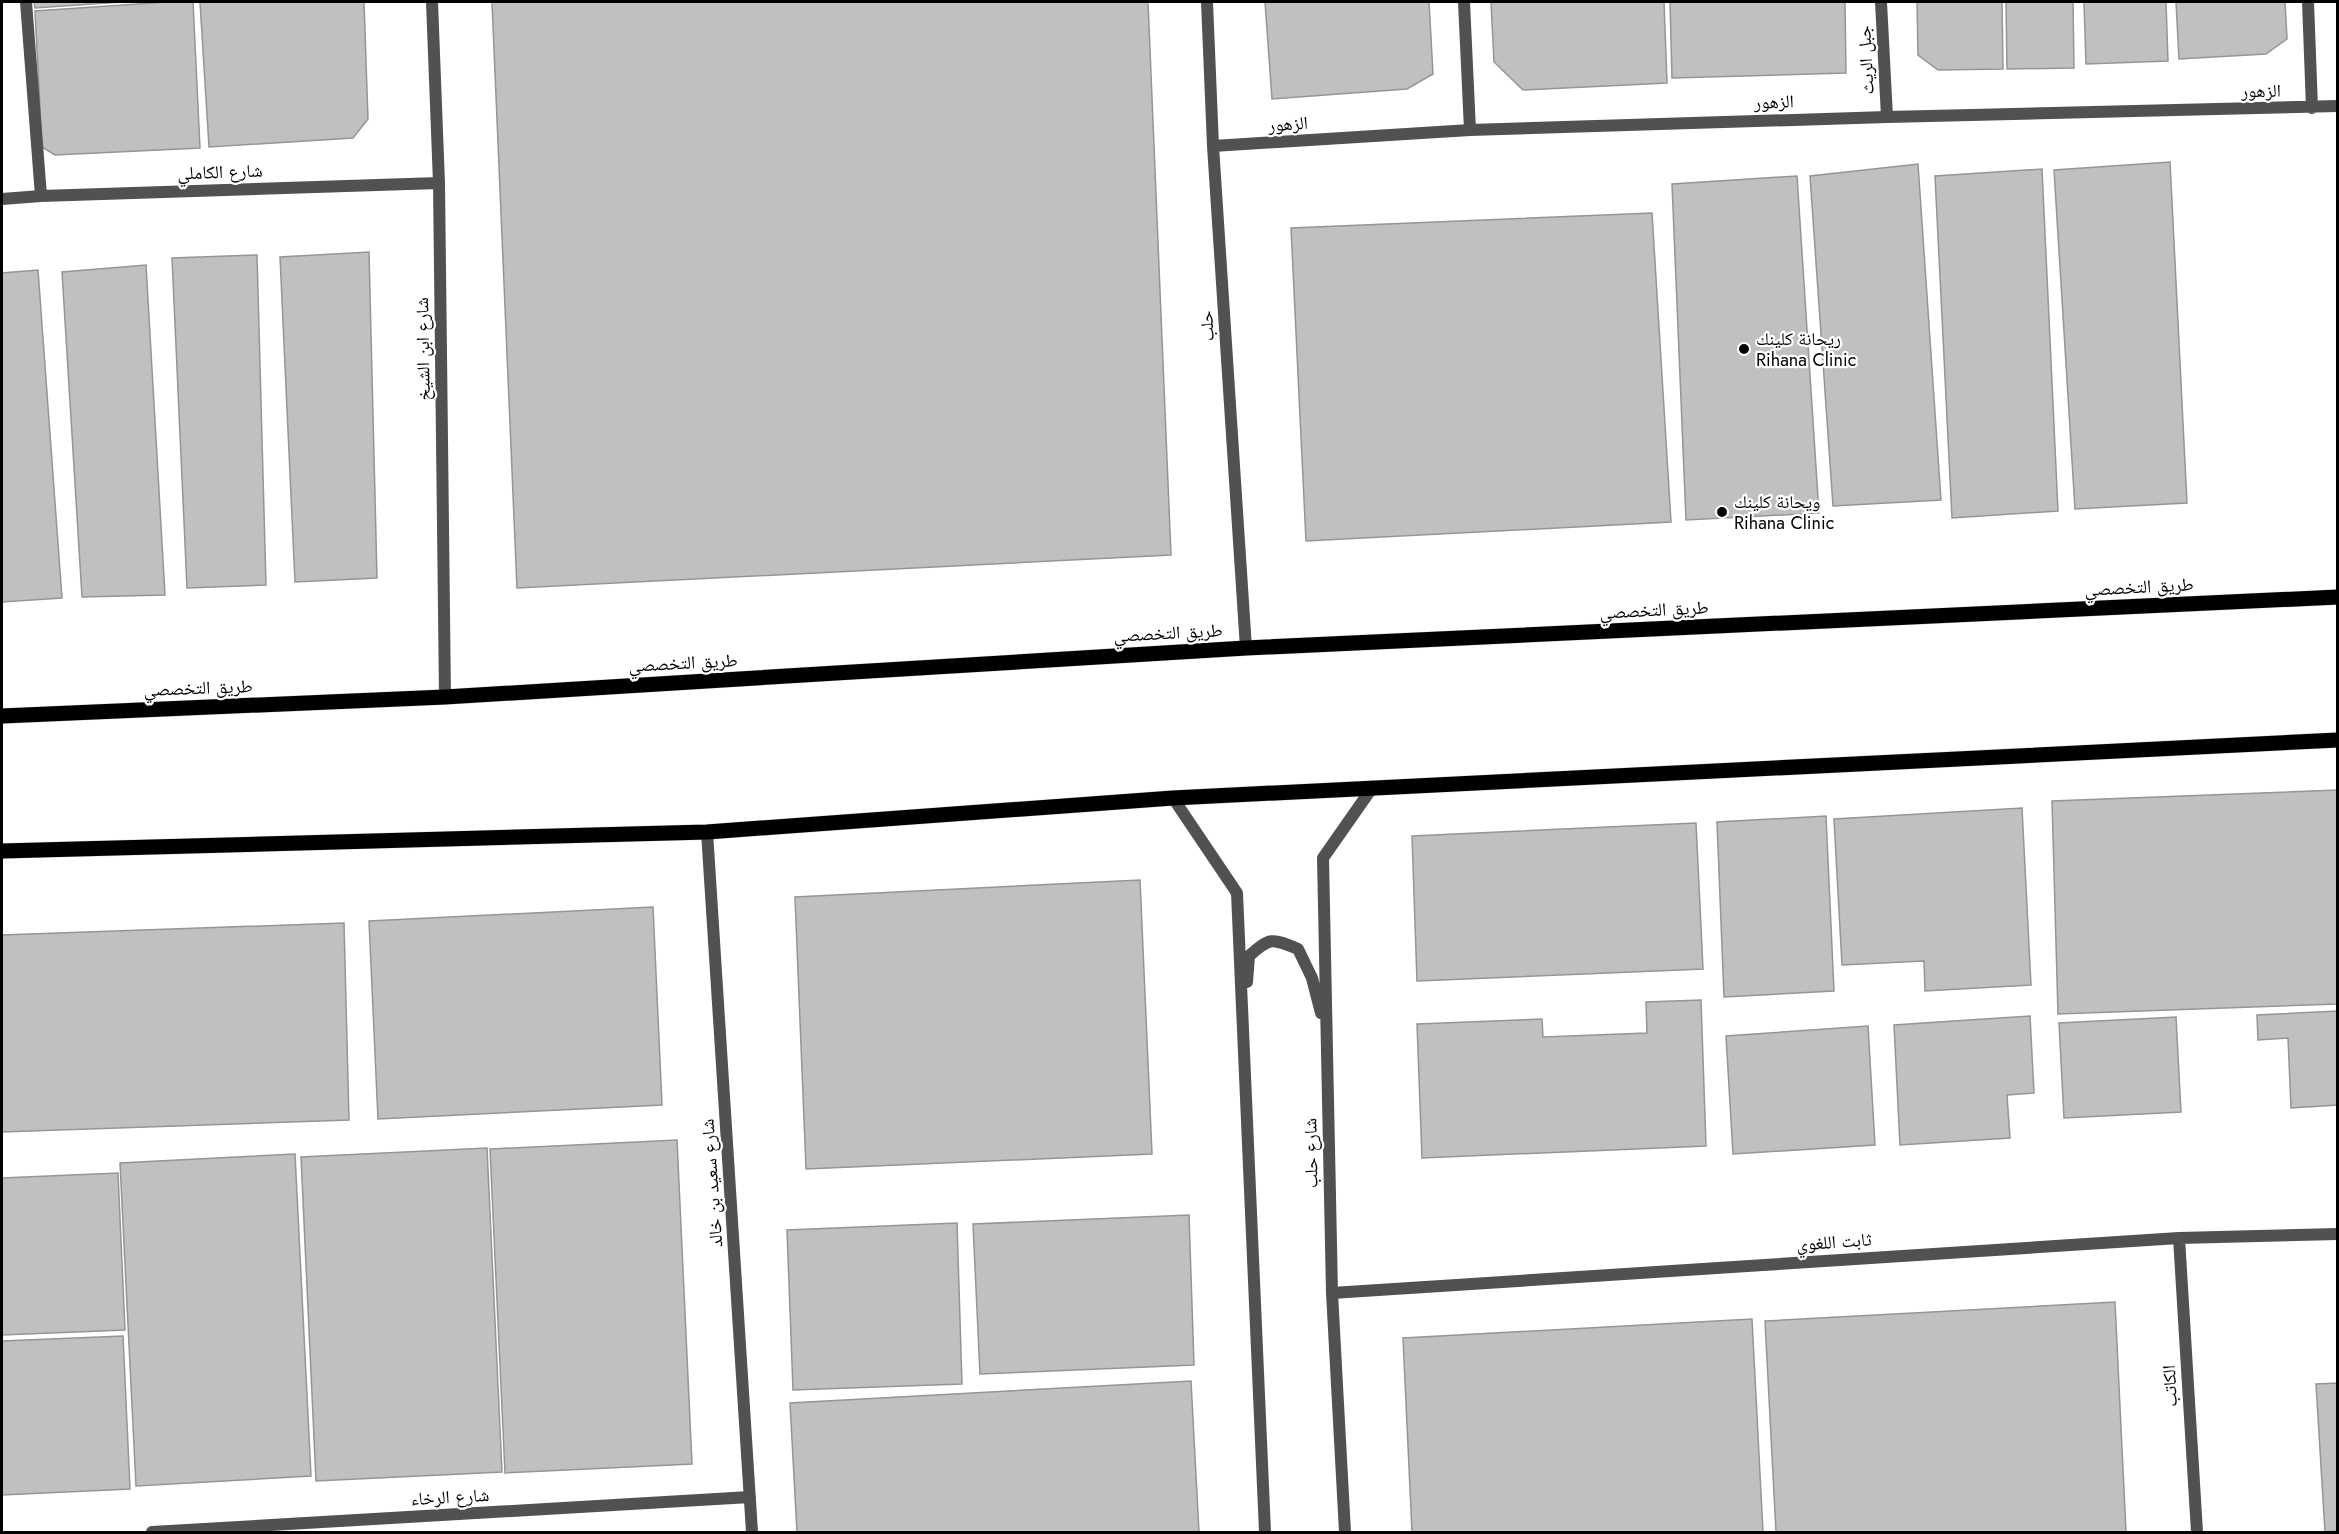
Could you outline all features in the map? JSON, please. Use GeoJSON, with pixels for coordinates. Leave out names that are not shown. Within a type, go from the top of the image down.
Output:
{"type":"FeatureCollection","features":[{"type":"Feature","properties":{"kind":"main road","name":"طريق التخصصي"},"geometry":{"type":"LineString","coordinates":[[2,716],[445,697],[1246,648],[2337,597]]}},
{"type":"Feature","properties":{"kind":"main road"},"geometry":{"type":"LineString","coordinates":[[2,851],[707,832],[1173,798],[2337,740]]}},
{"type":"Feature","properties":{"kind":"street"},"geometry":{"type":"LineString","coordinates":[[26,2],[41,196]]}},
{"type":"Feature","properties":{"kind":"street","name":"شارع ابن الشيخ"},"geometry":{"type":"LineString","coordinates":[[432,2],[439,183],[445,697]]}},
{"type":"Feature","properties":{"kind":"street","name":"حلب"},"geometry":{"type":"LineString","coordinates":[[1207,2],[1213,146],[1246,648]]}},
{"type":"Feature","properties":{"kind":"street"},"geometry":{"type":"LineString","coordinates":[[1464,2],[1470,130]]}},
{"type":"Feature","properties":{"kind":"street","name":"جبل الريث"},"geometry":{"type":"LineString","coordinates":[[1881,2],[1887,117]]}},
{"type":"Feature","properties":{"kind":"street"},"geometry":{"type":"LineString","coordinates":[[2308,2],[2312,108]]}},
{"type":"Feature","properties":{"kind":"street","name":"الزهور"},"geometry":{"type":"LineString","coordinates":[[1213,146],[1470,130],[2337,106]]}},
{"type":"Feature","properties":{"kind":"street","name":"شارع الكاملي"},"geometry":{"type":"LineString","coordinates":[[2,199],[439,183]]}},
{"type":"Feature","properties":{"kind":"street","name":"شارع حلب"},"geometry":{"type":"LineString","coordinates":[[1345,1533],[1332,1293],[1323,858],[1372,788]]}},
{"type":"Feature","properties":{"kind":"street"},"geometry":{"type":"LineString","coordinates":[[1173,798],[1237,893],[1265,1533]]}},
{"type":"Feature","properties":{"kind":"street","name":"شارع سعيد بن خالد"},"geometry":{"type":"LineString","coordinates":[[707,832],[752,1533]]}},
{"type":"Feature","properties":{"kind":"street"},"geometry":{"type":"LineString","coordinates":[[1243,1039],[1249,956],[1264,942],[1278,940],[1298,949],[1312,978],[1326,1034]]}},
{"type":"Feature","properties":{"kind":"street","name":"ثابت اللغوي"},"geometry":{"type":"LineString","coordinates":[[1332,1293],[2179,1238],[2337,1234]]}},
{"type":"Feature","properties":{"kind":"street","name":"الكاتب"},"geometry":{"type":"LineString","coordinates":[[2179,1238],[2197,1533]]}},
{"type":"Feature","properties":{"kind":"street","name":"شارع الرخاء"},"geometry":{"type":"LineString","coordinates":[[152,1533],[750,1497]]}},
{"type":"Feature","properties":{"kind":"building"},"geometry":{"type":"Polygon","coordinates":[[[34,2],[122,2],[35,8],[34,2]]]}},
{"type":"Feature","properties":{"kind":"building"},"geometry":{"type":"Polygon","coordinates":[[[193,2],[200,148],[55,155],[42,147],[35,11],[193,2]]]}},
{"type":"Feature","properties":{"kind":"building"},"geometry":{"type":"Polygon","coordinates":[[[200,2],[364,2],[368,119],[353,138],[209,147],[200,2]]]}},
{"type":"Feature","properties":{"kind":"building"},"geometry":{"type":"Polygon","coordinates":[[[492,2],[1148,2],[1171,555],[517,588],[492,2]]]}},
{"type":"Feature","properties":{"kind":"building"},"geometry":{"type":"Polygon","coordinates":[[[1265,2],[1429,2],[1433,74],[1407,89],[1272,99],[1265,2]]]}},
{"type":"Feature","properties":{"kind":"building"},"geometry":{"type":"Polygon","coordinates":[[[1491,2],[1664,2],[1667,83],[1523,90],[1494,62],[1491,2]]]}},
{"type":"Feature","properties":{"kind":"building"},"geometry":{"type":"Polygon","coordinates":[[[1670,2],[1845,2],[1846,73],[1672,78],[1670,2]]]}},
{"type":"Feature","properties":{"kind":"building"},"geometry":{"type":"Polygon","coordinates":[[[1917,2],[2002,2],[2003,69],[1938,70],[1918,55],[1917,2]]]}},
{"type":"Feature","properties":{"kind":"building"},"geometry":{"type":"Polygon","coordinates":[[[2006,2],[2073,2],[2074,68],[2007,69],[2006,2]]]}},
{"type":"Feature","properties":{"kind":"building"},"geometry":{"type":"Polygon","coordinates":[[[2084,2],[2166,2],[2168,61],[2086,64],[2084,2]]]}},
{"type":"Feature","properties":{"kind":"building"},"geometry":{"type":"Polygon","coordinates":[[[2176,2],[2285,2],[2287,39],[2266,54],[2179,59],[2176,2]]]}},
{"type":"Feature","properties":{"kind":"building"},"geometry":{"type":"Polygon","coordinates":[[[2170,162],[2187,503],[2075,509],[2054,170],[2170,162]]]}},
{"type":"Feature","properties":{"kind":"building"},"geometry":{"type":"Polygon","coordinates":[[[1918,164],[1941,500],[1833,506],[1810,176],[1918,164]]]}},
{"type":"Feature","properties":{"kind":"building"},"geometry":{"type":"Polygon","coordinates":[[[2042,169],[2058,511],[1952,518],[1935,176],[2042,169]]]}},
{"type":"Feature","properties":{"kind":"building","name":"ريحانة كلينك Rihana Clinic"},"geometry":{"type":"Polygon","coordinates":[[[1797,176],[1819,513],[1686,520],[1672,184],[1797,176]]]}},
{"type":"Feature","properties":{"kind":"building"},"geometry":{"type":"Polygon","coordinates":[[[1652,213],[1671,522],[1306,541],[1291,228],[1652,213]]]}},
{"type":"Feature","properties":{"kind":"building"},"geometry":{"type":"Polygon","coordinates":[[[369,252],[377,578],[295,582],[280,257],[369,252]]]}},
{"type":"Feature","properties":{"kind":"building"},"geometry":{"type":"Polygon","coordinates":[[[257,255],[266,585],[187,588],[172,258],[257,255]]]}},
{"type":"Feature","properties":{"kind":"building"},"geometry":{"type":"Polygon","coordinates":[[[146,265],[165,595],[82,597],[62,272],[146,265]]]}},
{"type":"Feature","properties":{"kind":"building"},"geometry":{"type":"Polygon","coordinates":[[[38,270],[62,598],[2,602],[2,273],[38,270]]]}},
{"type":"Feature","properties":{"kind":"building"},"geometry":{"type":"Polygon","coordinates":[[[2338,790],[2338,1004],[2058,1014],[2052,801],[2338,790]]]}},
{"type":"Feature","properties":{"kind":"building"},"geometry":{"type":"Polygon","coordinates":[[[2022,808],[2031,985],[1925,991],[1924,961],[1842,965],[1834,819],[2022,808]]]}},
{"type":"Feature","properties":{"kind":"building"},"geometry":{"type":"Polygon","coordinates":[[[1826,816],[1834,991],[1724,997],[1717,822],[1826,816]]]}},
{"type":"Feature","properties":{"kind":"building"},"geometry":{"type":"Polygon","coordinates":[[[1696,823],[1703,969],[1417,981],[1412,836],[1696,823]]]}},
{"type":"Feature","properties":{"kind":"building"},"geometry":{"type":"Polygon","coordinates":[[[1140,880],[1152,1154],[806,1169],[795,897],[1140,880]]]}},
{"type":"Feature","properties":{"kind":"building"},"geometry":{"type":"Polygon","coordinates":[[[653,907],[662,1105],[378,1119],[369,921],[653,907]]]}},
{"type":"Feature","properties":{"kind":"building"},"geometry":{"type":"Polygon","coordinates":[[[344,923],[349,1120],[2,1132],[2,935],[344,923]]]}},
{"type":"Feature","properties":{"kind":"building"},"geometry":{"type":"Polygon","coordinates":[[[1701,1000],[1706,1146],[1422,1158],[1417,1024],[1542,1019],[1543,1037],[1647,1033],[1646,1002],[1701,1000]]]}},
{"type":"Feature","properties":{"kind":"building"},"geometry":{"type":"Polygon","coordinates":[[[2338,1011],[2338,1105],[2291,1108],[2288,1038],[2258,1040],[2257,1015],[2338,1011]]]}},
{"type":"Feature","properties":{"kind":"building"},"geometry":{"type":"Polygon","coordinates":[[[2030,1016],[2034,1093],[2007,1095],[2010,1138],[1900,1145],[1894,1025],[2030,1016]]]}},
{"type":"Feature","properties":{"kind":"building"},"geometry":{"type":"Polygon","coordinates":[[[2176,1017],[2181,1112],[2064,1118],[2059,1023],[2176,1017]]]}},
{"type":"Feature","properties":{"kind":"building"},"geometry":{"type":"Polygon","coordinates":[[[1868,1026],[1875,1145],[1733,1154],[1726,1036],[1868,1026]]]}},
{"type":"Feature","properties":{"kind":"building"},"geometry":{"type":"Polygon","coordinates":[[[677,1140],[692,1464],[505,1473],[490,1149],[677,1140]]]}},
{"type":"Feature","properties":{"kind":"building"},"geometry":{"type":"Polygon","coordinates":[[[487,1148],[502,1472],[316,1481],[301,1157],[487,1148]]]}},
{"type":"Feature","properties":{"kind":"building"},"geometry":{"type":"Polygon","coordinates":[[[295,1154],[311,1476],[136,1486],[120,1163],[295,1154]]]}},
{"type":"Feature","properties":{"kind":"building"},"geometry":{"type":"Polygon","coordinates":[[[118,1173],[125,1330],[2,1335],[2,1178],[118,1173]]]}},
{"type":"Feature","properties":{"kind":"building"},"geometry":{"type":"Polygon","coordinates":[[[1189,1215],[1194,1365],[980,1374],[973,1224],[1189,1215]]]}},
{"type":"Feature","properties":{"kind":"building"},"geometry":{"type":"Polygon","coordinates":[[[957,1223],[962,1384],[793,1390],[787,1230],[957,1223]]]}},
{"type":"Feature","properties":{"kind":"building"},"geometry":{"type":"Polygon","coordinates":[[[2115,1302],[2126,1532],[1776,1532],[1765,1321],[2115,1302]]]}},
{"type":"Feature","properties":{"kind":"building"},"geometry":{"type":"Polygon","coordinates":[[[1752,1319],[1763,1532],[1412,1532],[1403,1338],[1752,1319]]]}},
{"type":"Feature","properties":{"kind":"building"},"geometry":{"type":"Polygon","coordinates":[[[123,1336],[130,1489],[2,1495],[2,1341],[123,1336]]]}},
{"type":"Feature","properties":{"kind":"building"},"geometry":{"type":"Polygon","coordinates":[[[1191,1381],[1199,1532],[797,1532],[790,1403],[1191,1381]]]}},
{"type":"Feature","properties":{"kind":"building"},"geometry":{"type":"Polygon","coordinates":[[[2338,1383],[2338,1531],[2325,1532],[2316,1384],[2338,1383]]]}},
{"type":"Feature","properties":{"kind":"place","name":"ريحانة كلينك Rihana Clinic"},"geometry":{"type":"Point","coordinates":[1744,349]}},
{"type":"Feature","properties":{"kind":"place","name":"ويحانة كلينك Rihana Clinic"},"geometry":{"type":"Point","coordinates":[1722,512]}}]}
